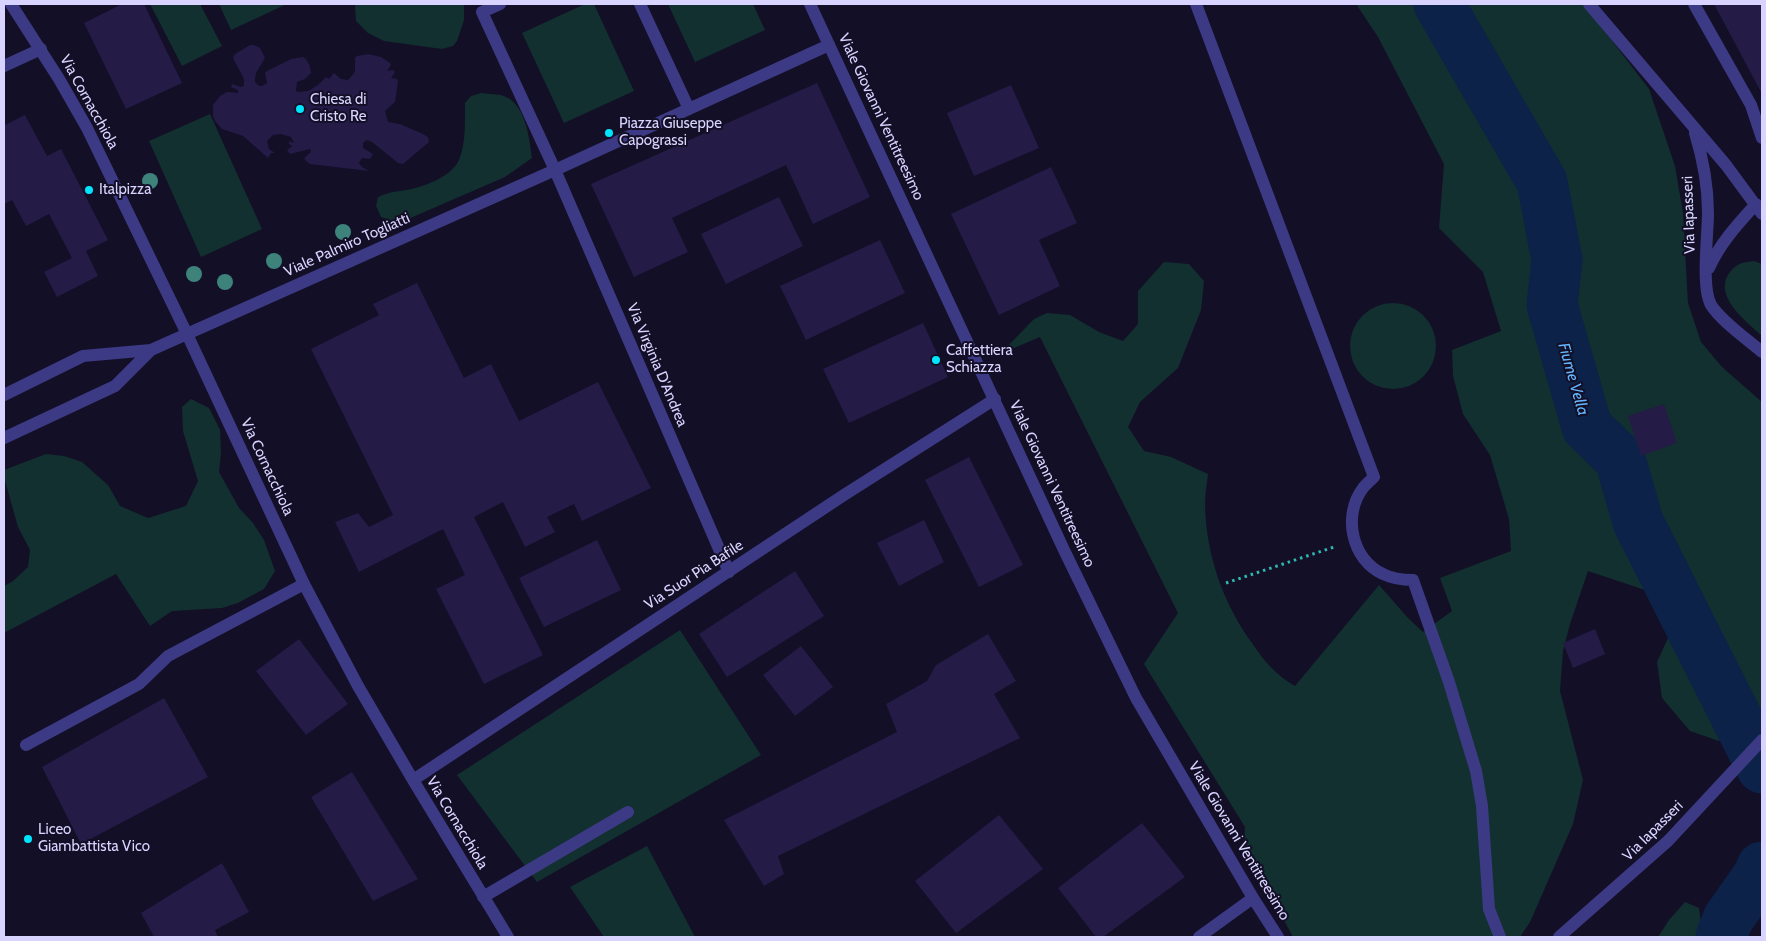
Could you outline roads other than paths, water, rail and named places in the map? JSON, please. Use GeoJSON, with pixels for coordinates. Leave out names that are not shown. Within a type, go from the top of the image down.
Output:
{"type":"FeatureCollection","features":[{"type":"Feature","properties":{"kind":"street","name":"Via Cornacchiola"},"geometry":{"type":"LineString","coordinates":[[11,4],[41,49],[87,128],[187,334],[304,584],[358,686],[508,937]]}},
{"type":"Feature","properties":{"kind":"street"},"geometry":{"type":"LineString","coordinates":[[500,4],[480,8],[555,170],[830,45]]}},
{"type":"Feature","properties":{"kind":"street"},"geometry":{"type":"LineString","coordinates":[[640,4],[689,109]]}},
{"type":"Feature","properties":{"kind":"street","name":"Viale Giovanni Ventitreesimo"},"geometry":{"type":"LineString","coordinates":[[810,4],[1068,559],[1136,698],[1253,898],[1278,937]]}},
{"type":"Feature","properties":{"kind":"street"},"geometry":{"type":"LineString","coordinates":[[1196,4],[1374,477],[1362,489],[1355,504],[1351,520],[1358,551],[1368,564],[1382,574],[1397,579],[1413,580],[1449,682],[1476,771],[1482,806],[1489,909],[1500,937]]}},
{"type":"Feature","properties":{"kind":"street"},"geometry":{"type":"LineString","coordinates":[[1589,4],[1760,206]]}},
{"type":"Feature","properties":{"kind":"street"},"geometry":{"type":"LineString","coordinates":[[1694,4],[1751,105],[1762,138]]}},
{"type":"Feature","properties":{"kind":"street"},"geometry":{"type":"LineString","coordinates":[[4,66],[41,49]]}},
{"type":"Feature","properties":{"kind":"street","name":"Via Iapasseri"},"geometry":{"type":"LineString","coordinates":[[1693,128],[1702,156],[1707,182],[1706,288],[1711,304],[1722,318],[1762,352]]}},
{"type":"Feature","properties":{"kind":"street","name":"Viale Palmiro Togliatti"},"geometry":{"type":"LineString","coordinates":[[4,395],[83,356],[151,350],[555,170]]}},
{"type":"Feature","properties":{"kind":"street","name":"Via Virginia D'Andrea"},"geometry":{"type":"LineString","coordinates":[[555,170],[729,572]]}},
{"type":"Feature","properties":{"kind":"street","name":"Via Iapasseri"},"geometry":{"type":"LineString","coordinates":[[1707,273],[1721,246],[1760,206]]}},
{"type":"Feature","properties":{"kind":"street","name":"Viale Palmiro Togliatti"},"geometry":{"type":"LineString","coordinates":[[4,438],[115,386],[151,350]]}},
{"type":"Feature","properties":{"kind":"street","name":"Via Suor Pia Bafile"},"geometry":{"type":"LineString","coordinates":[[413,780],[844,495],[995,399]]}},
{"type":"Feature","properties":{"kind":"street"},"geometry":{"type":"LineString","coordinates":[[26,745],[139,684],[168,656],[304,584]]}},
{"type":"Feature","properties":{"kind":"street","name":"Via Iapasseri"},"geometry":{"type":"LineString","coordinates":[[1559,937],[1668,841],[1762,740]]}},
{"type":"Feature","properties":{"kind":"street"},"geometry":{"type":"LineString","coordinates":[[483,897],[628,812]]}},
{"type":"Feature","properties":{"kind":"street"},"geometry":{"type":"LineString","coordinates":[[1199,937],[1253,898]]}},
{"type":"Feature","properties":{"kind":"waterway","name":"Fiume Vella"},"geometry":{"type":"LineString","coordinates":[[1439,4],[1542,182],[1557,260],[1552,305],[1587,427],[1620,459],[1638,522],[1762,768]]}},
{"type":"Feature","properties":{"kind":"waterway","name":"Fiume Vella"},"geometry":{"type":"LineString","coordinates":[[1721,937],[1728,919],[1759,875],[1762,867]]}},
{"type":"Feature","properties":{"kind":"place","name":"Chiesa di Cristo Re"},"geometry":{"type":"Point","coordinates":[300,109]}},
{"type":"Feature","properties":{"kind":"place","name":"Piazza Giuseppe Capograssi"},"geometry":{"type":"Point","coordinates":[609,133]}},
{"type":"Feature","properties":{"kind":"place","name":"Italpizza"},"geometry":{"type":"Point","coordinates":[89,190]}},
{"type":"Feature","properties":{"kind":"place","name":"Caffettiera Schiazza"},"geometry":{"type":"Point","coordinates":[936,360]}},
{"type":"Feature","properties":{"kind":"place","name":"Liceo Giambattista Vico"},"geometry":{"type":"Point","coordinates":[28,839]}}]}
